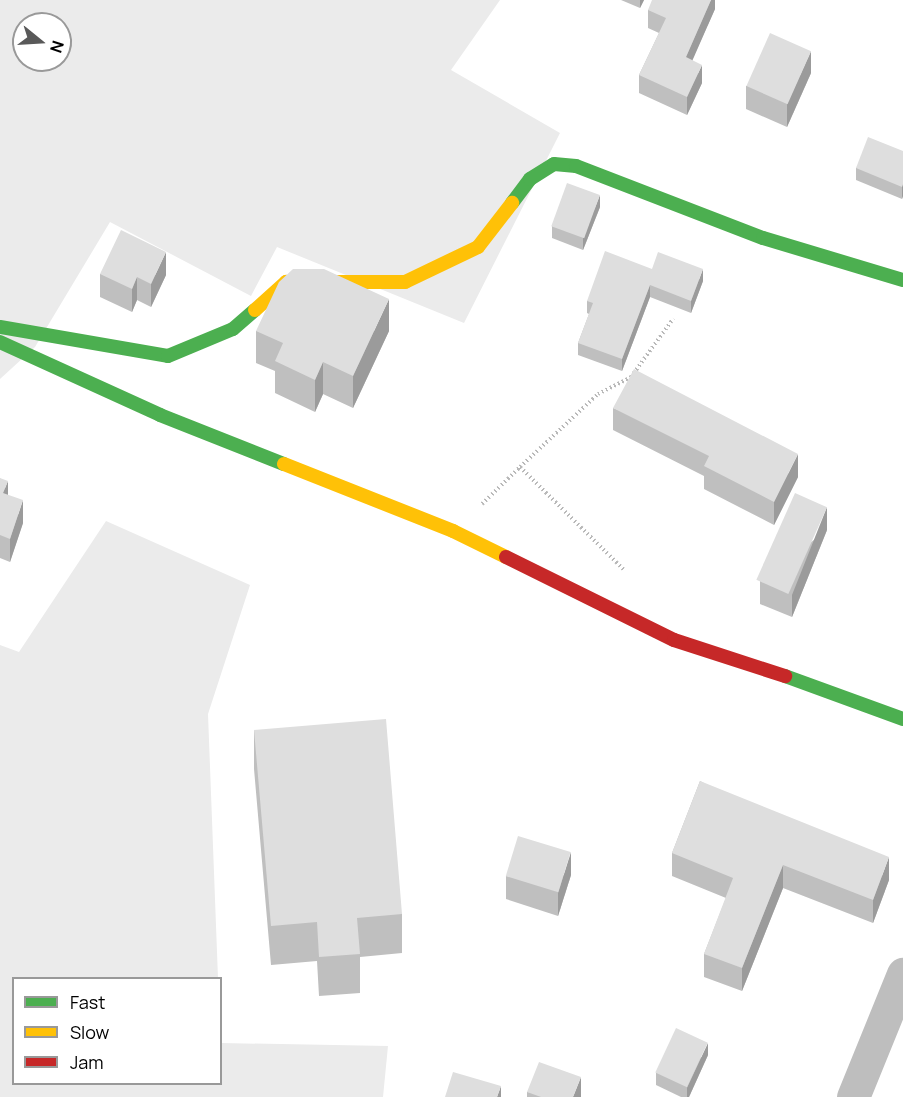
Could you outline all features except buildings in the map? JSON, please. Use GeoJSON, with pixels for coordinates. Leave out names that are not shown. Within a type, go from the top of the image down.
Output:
{"type":"FeatureCollection","features":[{"type":"Feature","properties":{"kind":"street"},"geometry":{"type":"LineString","coordinates":[[0,327],[168,356],[233,329],[286,282],[405,282],[469,252],[478,247],[530,179],[554,164],[576,166],[763,238],[903,279]]}},
{"type":"Feature","properties":{"kind":"street"},"geometry":{"type":"LineString","coordinates":[[0,342],[160,415],[453,531],[674,640],[830,690],[903,719]]}},
{"type":"Feature","properties":{"kind":"street"},"geometry":{"type":"LineString","coordinates":[[853,1097],[903,974]]}},
{"type":"Feature","properties":{"kind":"path"},"geometry":{"type":"LineString","coordinates":[[453,531],[598,394],[631,377],[673,319]]}},
{"type":"Feature","properties":{"kind":"path"},"geometry":{"type":"LineString","coordinates":[[520,467],[629,575]]}},
{"type":"Feature","properties":{"kind":"shaded area"},"geometry":{"type":"Polygon","coordinates":[[[0,0],[500,0],[451,70],[560,133],[464,323],[277,247],[251,296],[110,222],[35,347],[0,379],[0,0]]]}},
{"type":"Feature","properties":{"kind":"shaded area"},"geometry":{"type":"Polygon","coordinates":[[[106,521],[250,585],[208,714],[218,977],[12,977],[12,1085],[222,1085],[222,1043],[388,1046],[383,1097],[0,1097],[0,645],[19,652],[106,521]]]}},
{"type":"Feature","properties":{"kind":"traffic: fast"},"geometry":{"type":"LineString","coordinates":[[512,203],[530,179],[554,164],[576,166],[763,238],[903,280]]}},
{"type":"Feature","properties":{"kind":"traffic: fast"},"geometry":{"type":"LineString","coordinates":[[0,327],[168,356],[233,329],[255,310]]}},
{"type":"Feature","properties":{"kind":"traffic: fast"},"geometry":{"type":"LineString","coordinates":[[0,342],[160,415],[284,464]]}},
{"type":"Feature","properties":{"kind":"traffic: fast"},"geometry":{"type":"LineString","coordinates":[[785,676],[903,719]]}},
{"type":"Feature","properties":{"kind":"traffic: slow"},"geometry":{"type":"LineString","coordinates":[[255,310],[286,282],[405,282],[478,247],[512,203]]}},
{"type":"Feature","properties":{"kind":"traffic: slow"},"geometry":{"type":"LineString","coordinates":[[284,464],[453,531],[506,557]]}},
{"type":"Feature","properties":{"kind":"traffic: jam"},"geometry":{"type":"LineString","coordinates":[[506,557],[674,640],[785,676]]}}]}
